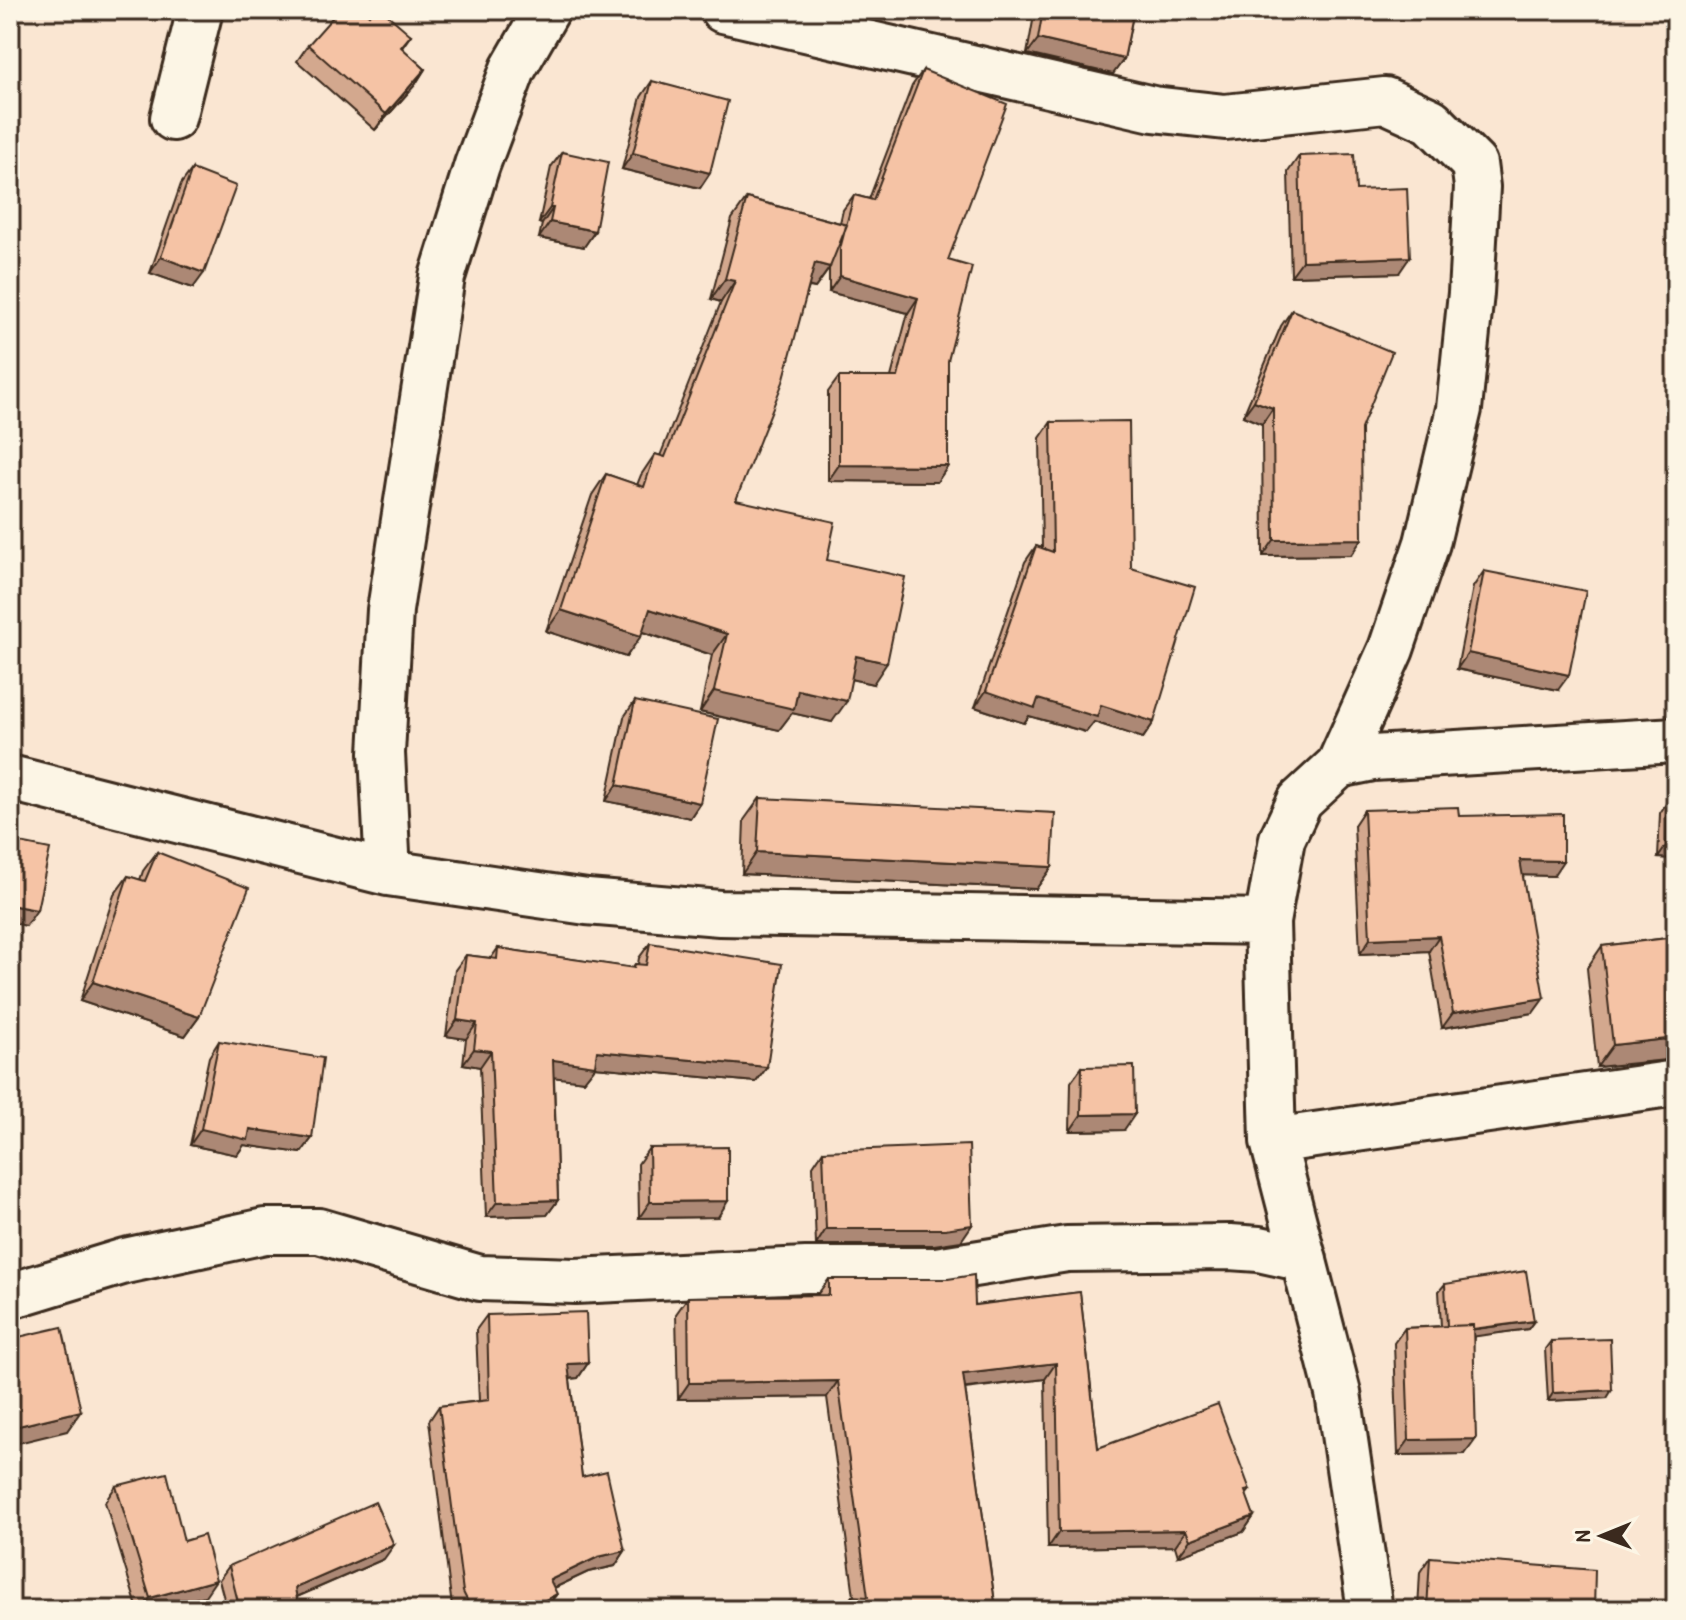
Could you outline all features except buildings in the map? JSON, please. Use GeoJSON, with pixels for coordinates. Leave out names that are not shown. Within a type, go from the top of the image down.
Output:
{"type":"FeatureCollection","features":[{"type":"Feature","properties":{"kind":"street"},"geometry":{"type":"LineString","coordinates":[[173,118],[200,10]]}},
{"type":"Feature","properties":{"kind":"street"},"geometry":{"type":"LineString","coordinates":[[388,873],[382,753],[390,610],[442,277],[513,69],[547,10]]}},
{"type":"Feature","properties":{"kind":"street"},"geometry":{"type":"LineString","coordinates":[[723,10],[1153,109],[1225,117],[1385,100],[1431,121],[1474,164],[1476,202],[1459,409],[1427,543],[1391,649],[1339,765],[1300,801],[1282,839],[1267,922],[1273,1141],[1338,1393],[1370,1610]]}},
{"type":"Feature","properties":{"kind":"street"},"geometry":{"type":"LineString","coordinates":[[1339,765],[1373,758],[1676,740]]}},
{"type":"Feature","properties":{"kind":"street"},"geometry":{"type":"LineString","coordinates":[[10,778],[388,873],[587,902],[720,913],[1267,922]]}},
{"type":"Feature","properties":{"kind":"street"},"geometry":{"type":"LineString","coordinates":[[1273,1141],[1676,1083]]}},
{"type":"Feature","properties":{"kind":"street"},"geometry":{"type":"LineString","coordinates":[[10,1296],[125,1261],[265,1231],[319,1231],[480,1278],[575,1281],[806,1270],[936,1270],[1067,1249],[1230,1247],[1259,1249],[1304,1259]]}}]}
